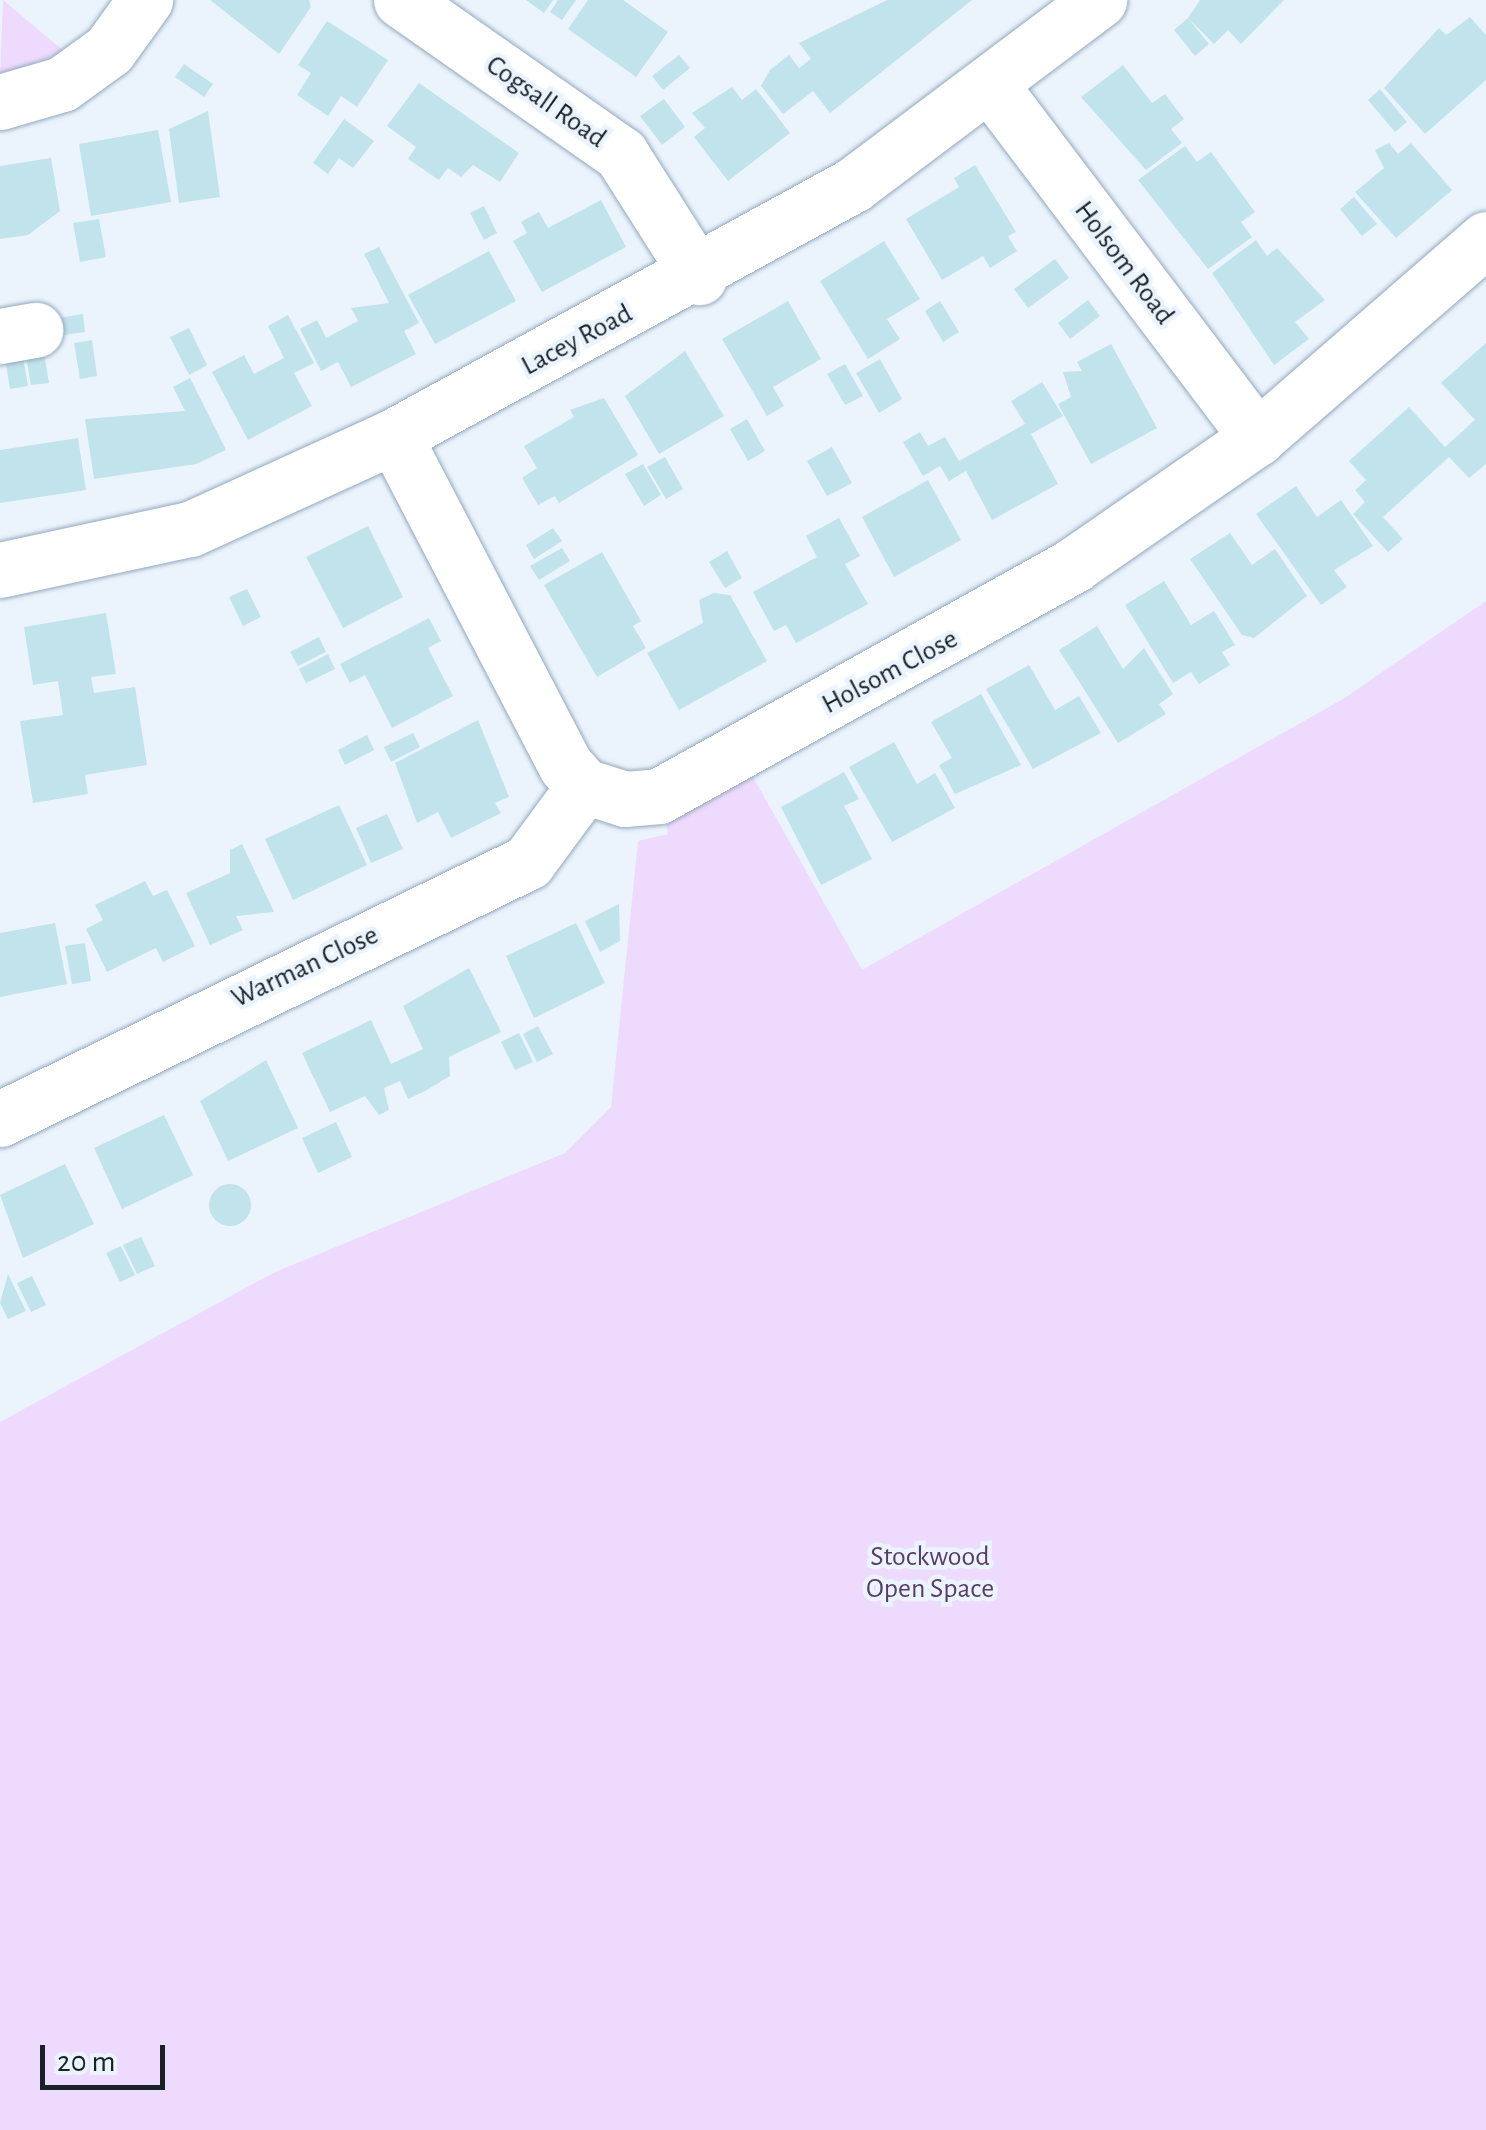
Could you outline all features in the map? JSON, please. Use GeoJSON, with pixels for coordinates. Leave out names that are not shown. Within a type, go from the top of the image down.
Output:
{"type":"FeatureCollection","features":[{"type":"Feature","properties":{"kind":"street"},"geometry":{"type":"LineString","coordinates":[[0,102],[78,73],[109,50],[145,0]]}},
{"type":"Feature","properties":{"kind":"street","name":"Cogsall Road"},"geometry":{"type":"LineString","coordinates":[[400,0],[621,154],[699,277]]}},
{"type":"Feature","properties":{"kind":"street","name":"Lacey Road"},"geometry":{"type":"LineString","coordinates":[[0,570],[190,529],[394,436],[699,277],[992,87],[1099,0]]}},
{"type":"Feature","properties":{"kind":"street","name":"Holsom Road"},"geometry":{"type":"LineString","coordinates":[[992,87],[1257,438]]}},
{"type":"Feature","properties":{"kind":"street","name":"Holsom Close"},"geometry":{"type":"LineString","coordinates":[[584,786],[625,799],[659,796],[947,643],[1257,438],[1486,239]]}},
{"type":"Feature","properties":{"kind":"street"},"geometry":{"type":"LineString","coordinates":[[394,436],[584,786]]}},
{"type":"Feature","properties":{"kind":"street","name":"Warman Close"},"geometry":{"type":"LineString","coordinates":[[0,1119],[528,862],[584,786]]}},
{"type":"Feature","properties":{"kind":"green space"},"geometry":{"type":"Polygon","coordinates":[[[3,0],[65,52],[0,76],[3,0]]]}},
{"type":"Feature","properties":{"kind":"green space","name":"Stockwood Open Space"},"geometry":{"type":"Polygon","coordinates":[[[1486,601],[1486,2130],[0,2130],[0,1422],[275,1272],[565,1153],[611,1107],[638,841],[668,834],[664,812],[749,770],[862,970],[1343,699],[1486,601]]]}},
{"type":"Feature","properties":{"kind":"building"},"geometry":{"type":"Polygon","coordinates":[[[210,0],[309,0],[311,7],[279,54],[210,0]]]}},
{"type":"Feature","properties":{"kind":"building"},"geometry":{"type":"Polygon","coordinates":[[[526,0],[553,0],[544,13],[526,0]]]}},
{"type":"Feature","properties":{"kind":"building"},"geometry":{"type":"Polygon","coordinates":[[[558,0],[576,0],[562,20],[550,12],[558,0]]]}},
{"type":"Feature","properties":{"kind":"building"},"geometry":{"type":"Polygon","coordinates":[[[588,0],[623,0],[668,32],[636,77],[568,29],[588,0]]]}},
{"type":"Feature","properties":{"kind":"building"},"geometry":{"type":"Polygon","coordinates":[[[887,0],[972,0],[830,113],[813,91],[783,114],[761,86],[770,70],[789,55],[799,68],[811,59],[799,43],[887,0]]]}},
{"type":"Feature","properties":{"kind":"building"},"geometry":{"type":"Polygon","coordinates":[[[1200,0],[1284,0],[1241,44],[1228,30],[1214,44],[1188,18],[1200,0]]]}},
{"type":"Feature","properties":{"kind":"building"},"geometry":{"type":"Polygon","coordinates":[[[1470,17],[1486,35],[1486,80],[1425,134],[1384,88],[1439,28],[1446,35],[1470,17]]]}},
{"type":"Feature","properties":{"kind":"building"},"geometry":{"type":"Polygon","coordinates":[[[1188,18],[1209,44],[1195,56],[1174,30],[1188,18]]]}},
{"type":"Feature","properties":{"kind":"building"},"geometry":{"type":"Polygon","coordinates":[[[327,21],[388,60],[357,107],[341,96],[328,116],[297,95],[311,73],[298,65],[327,21]]]}},
{"type":"Feature","properties":{"kind":"building"},"geometry":{"type":"Polygon","coordinates":[[[679,55],[690,68],[663,90],[652,76],[679,55]]]}},
{"type":"Feature","properties":{"kind":"building"},"geometry":{"type":"Polygon","coordinates":[[[184,64],[213,84],[204,97],[175,77],[184,64]]]}},
{"type":"Feature","properties":{"kind":"building"},"geometry":{"type":"Polygon","coordinates":[[[1123,65],[1152,103],[1165,94],[1184,119],[1171,129],[1182,143],[1146,170],[1081,97],[1123,65]]]}},
{"type":"Feature","properties":{"kind":"building"},"geometry":{"type":"Polygon","coordinates":[[[419,83],[519,153],[500,182],[473,165],[461,177],[448,168],[439,180],[408,159],[416,147],[387,126],[419,83]]]}},
{"type":"Feature","properties":{"kind":"building"},"geometry":{"type":"Polygon","coordinates":[[[732,87],[742,100],[756,89],[790,133],[728,181],[694,137],[705,128],[692,113],[732,87]]]}},
{"type":"Feature","properties":{"kind":"building"},"geometry":{"type":"Polygon","coordinates":[[[1380,89],[1407,122],[1395,132],[1368,100],[1380,89]]]}},
{"type":"Feature","properties":{"kind":"building"},"geometry":{"type":"Polygon","coordinates":[[[664,99],[685,127],[662,145],[640,116],[664,99]]]}},
{"type":"Feature","properties":{"kind":"building"},"geometry":{"type":"Polygon","coordinates":[[[208,111],[220,197],[179,203],[169,129],[208,111]]]}},
{"type":"Feature","properties":{"kind":"building"},"geometry":{"type":"Polygon","coordinates":[[[344,119],[374,141],[353,168],[339,158],[328,174],[313,163],[344,119]]]}},
{"type":"Feature","properties":{"kind":"building"},"geometry":{"type":"Polygon","coordinates":[[[158,130],[171,202],[91,216],[79,144],[158,130]]]}},
{"type":"Feature","properties":{"kind":"building"},"geometry":{"type":"Polygon","coordinates":[[[1389,143],[1398,154],[1411,143],[1452,190],[1396,238],[1355,192],[1384,168],[1375,150],[1389,143]]]}},
{"type":"Feature","properties":{"kind":"building"},"geometry":{"type":"Polygon","coordinates":[[[1185,146],[1197,162],[1211,152],[1255,212],[1241,222],[1252,237],[1208,269],[1138,180],[1185,146]]]}},
{"type":"Feature","properties":{"kind":"building"},"geometry":{"type":"Polygon","coordinates":[[[51,158],[60,211],[28,235],[0,239],[0,166],[51,158]]]}},
{"type":"Feature","properties":{"kind":"building"},"geometry":{"type":"Polygon","coordinates":[[[975,165],[1016,232],[1008,236],[1017,251],[990,268],[983,256],[942,280],[906,219],[959,187],[954,178],[975,165]]]}},
{"type":"Feature","properties":{"kind":"building"},"geometry":{"type":"Polygon","coordinates":[[[1354,197],[1377,224],[1362,236],[1340,209],[1354,197]]]}},
{"type":"Feature","properties":{"kind":"building"},"geometry":{"type":"Polygon","coordinates":[[[601,200],[626,247],[542,292],[513,241],[527,233],[521,222],[539,212],[548,228],[601,200]]]}},
{"type":"Feature","properties":{"kind":"building"},"geometry":{"type":"Polygon","coordinates":[[[484,206],[497,233],[484,240],[470,213],[484,206]]]}},
{"type":"Feature","properties":{"kind":"building"},"geometry":{"type":"Polygon","coordinates":[[[99,219],[106,257],[80,262],[73,223],[99,219]]]}},
{"type":"Feature","properties":{"kind":"building"},"geometry":{"type":"Polygon","coordinates":[[[1256,240],[1267,256],[1277,248],[1325,300],[1295,322],[1309,339],[1274,365],[1212,273],[1256,240]]]}},
{"type":"Feature","properties":{"kind":"building"},"geometry":{"type":"Polygon","coordinates":[[[884,241],[920,299],[887,319],[900,339],[868,359],[820,281],[884,241]]]}},
{"type":"Feature","properties":{"kind":"building"},"geometry":{"type":"Polygon","coordinates":[[[379,247],[419,323],[404,331],[416,354],[351,387],[338,362],[321,371],[300,329],[317,320],[326,338],[358,321],[351,308],[389,303],[364,254],[379,247]]]}},
{"type":"Feature","properties":{"kind":"building"},"geometry":{"type":"Polygon","coordinates":[[[489,251],[516,301],[435,344],[408,295],[489,251]]]}},
{"type":"Feature","properties":{"kind":"building"},"geometry":{"type":"Polygon","coordinates":[[[1055,259],[1069,278],[1028,308],[1014,289],[1055,259]]]}},
{"type":"Feature","properties":{"kind":"building"},"geometry":{"type":"Polygon","coordinates":[[[1088,300],[1100,316],[1070,339],[1058,323],[1088,300]]]}},
{"type":"Feature","properties":{"kind":"building"},"geometry":{"type":"Polygon","coordinates":[[[788,301],[821,359],[773,387],[784,406],[767,416],[722,339],[788,301]]]}},
{"type":"Feature","properties":{"kind":"building"},"geometry":{"type":"Polygon","coordinates":[[[940,301],[959,332],[943,342],[925,311],[940,301]]]}},
{"type":"Feature","properties":{"kind":"building"},"geometry":{"type":"Polygon","coordinates":[[[83,314],[85,332],[49,337],[46,320],[83,314]]]}},
{"type":"Feature","properties":{"kind":"building"},"geometry":{"type":"Polygon","coordinates":[[[288,315],[314,363],[294,373],[312,406],[248,440],[212,372],[244,355],[254,374],[284,358],[268,326],[288,315]]]}},
{"type":"Feature","properties":{"kind":"building"},"geometry":{"type":"Polygon","coordinates":[[[189,328],[207,365],[189,375],[170,337],[189,328]]]}},
{"type":"Feature","properties":{"kind":"building"},"geometry":{"type":"Polygon","coordinates":[[[92,340],[97,376],[80,379],[74,343],[92,340]]]}},
{"type":"Feature","properties":{"kind":"building"},"geometry":{"type":"Polygon","coordinates":[[[1486,343],[1486,464],[1469,478],[1449,457],[1383,517],[1403,539],[1388,552],[1353,514],[1365,502],[1355,490],[1366,480],[1349,461],[1409,407],[1445,447],[1475,420],[1441,383],[1486,343]]]}},
{"type":"Feature","properties":{"kind":"building"},"geometry":{"type":"Polygon","coordinates":[[[1111,344],[1157,428],[1091,464],[1058,404],[1071,397],[1063,372],[1082,371],[1077,362],[1111,344]]]}},
{"type":"Feature","properties":{"kind":"building"},"geometry":{"type":"Polygon","coordinates":[[[43,347],[49,383],[31,385],[25,350],[43,347]]]}},
{"type":"Feature","properties":{"kind":"building"},"geometry":{"type":"Polygon","coordinates":[[[22,351],[28,386],[10,389],[4,353],[22,351]]]}},
{"type":"Feature","properties":{"kind":"building"},"geometry":{"type":"Polygon","coordinates":[[[685,351],[724,416],[659,454],[625,396],[685,351]]]}},
{"type":"Feature","properties":{"kind":"building"},"geometry":{"type":"Polygon","coordinates":[[[880,359],[902,399],[879,413],[856,373],[880,359]]]}},
{"type":"Feature","properties":{"kind":"building"},"geometry":{"type":"Polygon","coordinates":[[[845,364],[863,396],[845,405],[827,374],[845,364]]]}},
{"type":"Feature","properties":{"kind":"building"},"geometry":{"type":"Polygon","coordinates":[[[190,378],[226,450],[196,464],[94,479],[85,419],[185,411],[173,387],[190,378]]]}},
{"type":"Feature","properties":{"kind":"building"},"geometry":{"type":"Polygon","coordinates":[[[1042,382],[1063,416],[1031,434],[1058,484],[992,520],[966,471],[949,481],[940,466],[923,476],[903,442],[920,432],[928,446],[945,437],[959,461],[1025,424],[1011,401],[1042,382]]]}},
{"type":"Feature","properties":{"kind":"building"},"geometry":{"type":"Polygon","coordinates":[[[604,398],[638,455],[559,503],[555,496],[538,505],[522,478],[537,468],[524,446],[574,417],[570,410],[604,398]]]}},
{"type":"Feature","properties":{"kind":"building"},"geometry":{"type":"Polygon","coordinates":[[[747,419],[765,451],[748,461],[730,429],[747,419]]]}},
{"type":"Feature","properties":{"kind":"building"},"geometry":{"type":"Polygon","coordinates":[[[78,438],[86,490],[0,503],[0,450],[78,438]]]}},
{"type":"Feature","properties":{"kind":"building"},"geometry":{"type":"Polygon","coordinates":[[[832,447],[852,483],[827,496],[807,461],[832,447]]]}},
{"type":"Feature","properties":{"kind":"building"},"geometry":{"type":"Polygon","coordinates":[[[665,457],[683,489],[666,499],[647,467],[665,457]]]}},
{"type":"Feature","properties":{"kind":"building"},"geometry":{"type":"Polygon","coordinates":[[[643,464],[661,495],[644,506],[625,474],[643,464]]]}},
{"type":"Feature","properties":{"kind":"building"},"geometry":{"type":"Polygon","coordinates":[[[928,480],[961,540],[894,577],[862,517],[928,480]]]}},
{"type":"Feature","properties":{"kind":"building"},"geometry":{"type":"Polygon","coordinates":[[[1296,486],[1317,517],[1341,500],[1373,546],[1334,570],[1347,587],[1321,605],[1256,514],[1296,486]]]}},
{"type":"Feature","properties":{"kind":"building"},"geometry":{"type":"Polygon","coordinates":[[[839,518],[860,556],[845,564],[868,604],[796,643],[786,625],[774,631],[753,592],[817,557],[806,536],[839,518]]]}},
{"type":"Feature","properties":{"kind":"building"},"geometry":{"type":"Polygon","coordinates":[[[368,526],[403,597],[343,628],[306,557],[368,526]]]}},
{"type":"Feature","properties":{"kind":"building"},"geometry":{"type":"Polygon","coordinates":[[[553,528],[562,541],[534,559],[526,545],[553,528]]]}},
{"type":"Feature","properties":{"kind":"building"},"geometry":{"type":"Polygon","coordinates":[[[1230,533],[1252,565],[1275,549],[1307,596],[1254,638],[1242,635],[1190,559],[1230,533]]]}},
{"type":"Feature","properties":{"kind":"building"},"geometry":{"type":"Polygon","coordinates":[[[562,548],[570,561],[539,580],[530,566],[562,548]]]}},
{"type":"Feature","properties":{"kind":"building"},"geometry":{"type":"Polygon","coordinates":[[[727,551],[742,578],[725,588],[709,562],[727,551]]]}},
{"type":"Feature","properties":{"kind":"building"},"geometry":{"type":"Polygon","coordinates":[[[602,552],[641,621],[633,626],[646,648],[597,677],[544,585],[602,552]]]}},
{"type":"Feature","properties":{"kind":"building"},"geometry":{"type":"Polygon","coordinates":[[[1164,581],[1191,625],[1214,611],[1235,645],[1222,652],[1230,665],[1199,684],[1191,672],[1173,683],[1125,605],[1164,581]]]}},
{"type":"Feature","properties":{"kind":"building"},"geometry":{"type":"Polygon","coordinates":[[[247,589],[261,617],[243,626],[229,597],[247,589]]]}},
{"type":"Feature","properties":{"kind":"building"},"geometry":{"type":"Polygon","coordinates":[[[714,593],[730,595],[767,661],[679,710],[647,653],[703,623],[699,600],[714,593]]]}},
{"type":"Feature","properties":{"kind":"building"},"geometry":{"type":"Polygon","coordinates":[[[106,613],[116,674],[91,677],[94,693],[135,687],[147,765],[85,775],[88,794],[33,803],[20,721],[63,715],[58,681],[33,685],[24,627],[106,613]]]}},
{"type":"Feature","properties":{"kind":"building"},"geometry":{"type":"Polygon","coordinates":[[[429,618],[441,641],[428,648],[453,696],[392,728],[365,675],[350,683],[340,664],[429,618]]]}},
{"type":"Feature","properties":{"kind":"building"},"geometry":{"type":"Polygon","coordinates":[[[1097,626],[1123,669],[1144,648],[1173,694],[1159,704],[1166,714],[1118,743],[1059,650],[1097,626]]]}},
{"type":"Feature","properties":{"kind":"building"},"geometry":{"type":"Polygon","coordinates":[[[319,637],[326,652],[298,666],[290,652],[319,637]]]}},
{"type":"Feature","properties":{"kind":"building"},"geometry":{"type":"Polygon","coordinates":[[[328,654],[335,669],[306,683],[299,669],[328,654]]]}},
{"type":"Feature","properties":{"kind":"building"},"geometry":{"type":"Polygon","coordinates":[[[1029,665],[1055,710],[1079,696],[1101,733],[1033,769],[986,689],[1029,665]]]}},
{"type":"Feature","properties":{"kind":"building"},"geometry":{"type":"Polygon","coordinates":[[[981,694],[1021,765],[955,794],[939,765],[952,758],[931,722],[981,694]]]}},
{"type":"Feature","properties":{"kind":"building"},"geometry":{"type":"Polygon","coordinates":[[[478,720],[509,797],[495,803],[501,813],[451,838],[438,812],[417,823],[395,763],[478,720]]]}},
{"type":"Feature","properties":{"kind":"building"},"geometry":{"type":"Polygon","coordinates":[[[413,733],[420,747],[391,762],[384,747],[413,733]]]}},
{"type":"Feature","properties":{"kind":"building"},"geometry":{"type":"Polygon","coordinates":[[[367,735],[374,750],[345,765],[338,750],[367,735]]]}},
{"type":"Feature","properties":{"kind":"building"},"geometry":{"type":"Polygon","coordinates":[[[894,742],[917,784],[935,773],[955,808],[892,842],[849,767],[894,742]]]}},
{"type":"Feature","properties":{"kind":"building"},"geometry":{"type":"Polygon","coordinates":[[[844,772],[859,799],[844,806],[872,859],[821,885],[781,807],[844,772]]]}},
{"type":"Feature","properties":{"kind":"building"},"geometry":{"type":"Polygon","coordinates":[[[339,805],[367,865],[293,900],[265,839],[339,805]]]}},
{"type":"Feature","properties":{"kind":"building"},"geometry":{"type":"Polygon","coordinates":[[[387,814],[403,849],[371,863],[356,828],[387,814]]]}},
{"type":"Feature","properties":{"kind":"building"},"geometry":{"type":"Polygon","coordinates":[[[242,844],[274,912],[236,916],[243,930],[210,945],[186,893],[230,873],[230,850],[242,844]]]}},
{"type":"Feature","properties":{"kind":"building"},"geometry":{"type":"Polygon","coordinates":[[[145,881],[153,896],[167,890],[195,946],[163,962],[156,948],[107,972],[86,929],[103,920],[95,905],[145,881]]]}},
{"type":"Feature","properties":{"kind":"building"},"geometry":{"type":"Polygon","coordinates":[[[619,904],[620,941],[600,952],[585,921],[619,904]]]}},
{"type":"Feature","properties":{"kind":"building"},"geometry":{"type":"Polygon","coordinates":[[[55,923],[67,984],[0,997],[0,933],[55,923]]]}},
{"type":"Feature","properties":{"kind":"building"},"geometry":{"type":"Polygon","coordinates":[[[576,923],[605,983],[534,1018],[506,956],[576,923]]]}},
{"type":"Feature","properties":{"kind":"building"},"geometry":{"type":"Polygon","coordinates":[[[85,943],[91,981],[72,984],[65,946],[85,943]]]}},
{"type":"Feature","properties":{"kind":"building"},"geometry":{"type":"Polygon","coordinates":[[[469,968],[501,1032],[449,1057],[450,1076],[425,1091],[408,1099],[400,1081],[384,1088],[389,1110],[379,1115],[365,1096],[330,1112],[302,1053],[371,1020],[391,1064],[423,1049],[403,1006],[469,968]]]}},
{"type":"Feature","properties":{"kind":"building"},"geometry":{"type":"Polygon","coordinates":[[[538,1026],[553,1054],[537,1062],[523,1034],[538,1026]]]}},
{"type":"Feature","properties":{"kind":"building"},"geometry":{"type":"Polygon","coordinates":[[[519,1033],[533,1062],[515,1070],[501,1042],[519,1033]]]}},
{"type":"Feature","properties":{"kind":"building"},"geometry":{"type":"Polygon","coordinates":[[[266,1060],[298,1128],[228,1161],[200,1101],[266,1060]]]}},
{"type":"Feature","properties":{"kind":"building"},"geometry":{"type":"Polygon","coordinates":[[[164,1115],[193,1175],[122,1209],[94,1148],[164,1115]]]}},
{"type":"Feature","properties":{"kind":"building"},"geometry":{"type":"Polygon","coordinates":[[[336,1122],[352,1157],[318,1173],[302,1138],[336,1122]]]}},
{"type":"Feature","properties":{"kind":"building"},"geometry":{"type":"Polygon","coordinates":[[[65,1164],[94,1224],[23,1258],[0,1195],[65,1164]]]}},
{"type":"Feature","properties":{"kind":"building"},"geometry":{"type":"Polygon","coordinates":[[[230,1184],[245,1190],[251,1205],[245,1220],[230,1226],[215,1220],[209,1205],[215,1190],[230,1184]]]}},
{"type":"Feature","properties":{"kind":"building"},"geometry":{"type":"Polygon","coordinates":[[[141,1237],[155,1266],[137,1274],[123,1245],[141,1237]]]}},
{"type":"Feature","properties":{"kind":"building"},"geometry":{"type":"Polygon","coordinates":[[[121,1246],[135,1275],[120,1282],[106,1253],[121,1246]]]}},
{"type":"Feature","properties":{"kind":"building"},"geometry":{"type":"Polygon","coordinates":[[[8,1274],[26,1311],[8,1319],[0,1303],[8,1274]]]}},
{"type":"Feature","properties":{"kind":"building"},"geometry":{"type":"Polygon","coordinates":[[[32,1276],[46,1305],[31,1312],[17,1283],[32,1276]]]}}]}
